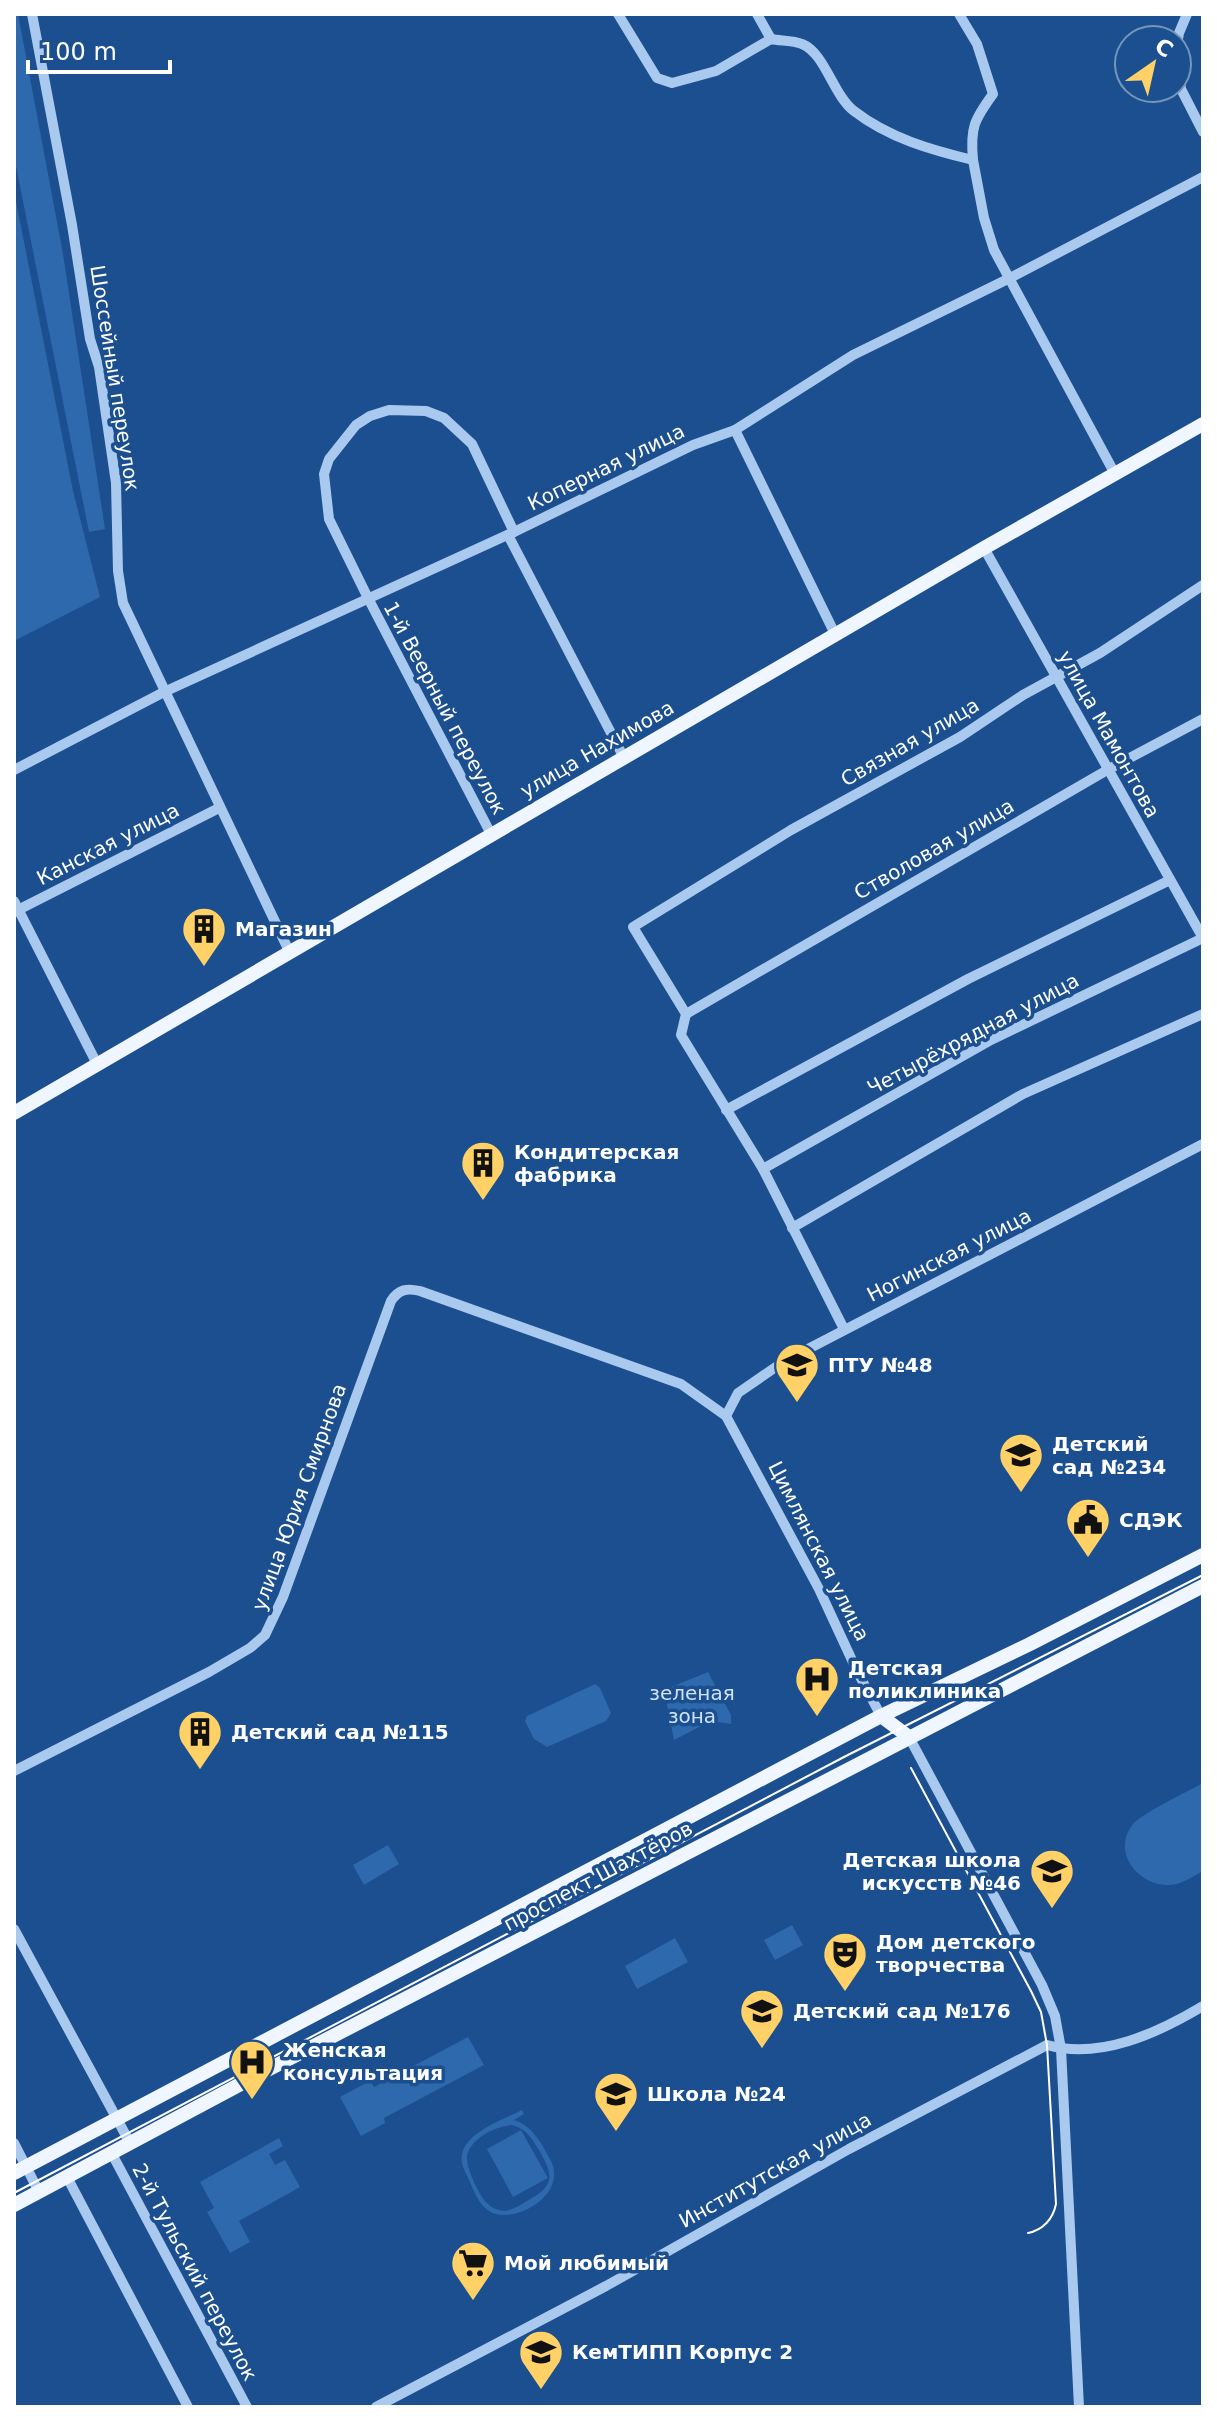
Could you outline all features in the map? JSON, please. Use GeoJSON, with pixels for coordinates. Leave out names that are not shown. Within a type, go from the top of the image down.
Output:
{"type":"FeatureCollection","features":[{"type":"Feature","properties":{"kind":"main road","name":"улица Нахимова"},"geometry":{"type":"LineString","coordinates":[[14,1113],[835,634],[1203,424]]}},
{"type":"Feature","properties":{"kind":"main road","name":"проспект Шахтёров"},"geometry":{"type":"LineString","coordinates":[[20,2170],[881,1716],[1203,1555]]}},
{"type":"Feature","properties":{"kind":"main road","name":"проспект Шахтёров"},"geometry":{"type":"LineString","coordinates":[[14,2205],[250,2079],[1203,1586]]}},
{"type":"Feature","properties":{"kind":"main road","name":"Цимлянская улица"},"geometry":{"type":"LineString","coordinates":[[881,1716],[909,1737]]}},
{"type":"Feature","properties":{"kind":"street","name":"Шоссейный переулок"},"geometry":{"type":"LineString","coordinates":[[32,14],[90,339],[99,367],[116,483],[118,571],[123,603],[290,953]]}},
{"type":"Feature","properties":{"kind":"street"},"geometry":{"type":"LineString","coordinates":[[618,14],[657,78],[672,83],[716,71],[771,39],[802,44],[815,53],[837,91],[852,109],[918,146],[973,160]]}},
{"type":"Feature","properties":{"kind":"street"},"geometry":{"type":"LineString","coordinates":[[757,14],[771,39]]}},
{"type":"Feature","properties":{"kind":"street"},"geometry":{"type":"LineString","coordinates":[[959,14],[977,44],[993,94],[971,130],[973,160],[984,218],[994,250],[1115,474]]}},
{"type":"Feature","properties":{"kind":"street"},"geometry":{"type":"LineString","coordinates":[[1189,104],[1203,132]]}},
{"type":"Feature","properties":{"kind":"street","name":"Коперная улица"},"geometry":{"type":"LineString","coordinates":[[14,770],[164,692],[511,533],[693,445],[735,430],[853,355],[1010,278],[1203,177]]}},
{"type":"Feature","properties":{"kind":"street"},"geometry":{"type":"LineString","coordinates":[[368,598],[329,519],[324,474],[329,459],[344,437],[370,416],[389,410],[426,411],[444,418],[472,444],[511,533],[624,758]]}},
{"type":"Feature","properties":{"kind":"street"},"geometry":{"type":"LineString","coordinates":[[735,430],[835,634]]}},
{"type":"Feature","properties":{"kind":"street","name":"улица Мамонтова"},"geometry":{"type":"LineString","coordinates":[[984,548],[1203,938]]}},
{"type":"Feature","properties":{"kind":"street","name":"Связная улица"},"geometry":{"type":"LineString","coordinates":[[686,1014],[633,927],[791,830],[960,737],[1100,653],[1203,585]]}},
{"type":"Feature","properties":{"kind":"street","name":"1-й Веерный переулок"},"geometry":{"type":"LineString","coordinates":[[368,598],[491,834]]}},
{"type":"Feature","properties":{"kind":"street","name":"Стволовая улица"},"geometry":{"type":"LineString","coordinates":[[686,1014],[1109,769],[1203,719]]}},
{"type":"Feature","properties":{"kind":"street","name":"Канская улица"},"geometry":{"type":"LineString","coordinates":[[16,907],[219,808]]}},
{"type":"Feature","properties":{"kind":"street"},"geometry":{"type":"LineString","coordinates":[[726,1110],[968,979],[1170,880]]}},
{"type":"Feature","properties":{"kind":"street"},"geometry":{"type":"LineString","coordinates":[[16,907],[97,1064]]}},
{"type":"Feature","properties":{"kind":"street","name":"Четырёхрядная улица"},"geometry":{"type":"LineString","coordinates":[[763,1169],[991,1040],[1203,938]]}},
{"type":"Feature","properties":{"kind":"street"},"geometry":{"type":"LineString","coordinates":[[686,1014],[681,1035],[763,1169],[844,1329]]}},
{"type":"Feature","properties":{"kind":"street"},"geometry":{"type":"LineString","coordinates":[[792,1228],[1023,1094],[1203,1014]]}},
{"type":"Feature","properties":{"kind":"street","name":"Ногинская улица"},"geometry":{"type":"LineString","coordinates":[[726,1416],[738,1393],[783,1362],[1203,1144]]}},
{"type":"Feature","properties":{"kind":"street","name":"Цимлянская улица"},"geometry":{"type":"LineString","coordinates":[[406,1289],[420,1291],[658,1375],[698,1394],[726,1416],[819,1589],[881,1716]]}},
{"type":"Feature","properties":{"kind":"street","name":"улица Юрия Смирнова"},"geometry":{"type":"LineString","coordinates":[[14,1771],[209,1672],[250,1648],[265,1635],[309,1528],[386,1315],[395,1295],[406,1289]]}},
{"type":"Feature","properties":{"kind":"street","name":"Цимлянская улица"},"geometry":{"type":"LineString","coordinates":[[909,1737],[1042,1985],[1055,2016],[1061,2049],[1079,2407]]}},
{"type":"Feature","properties":{"kind":"street","name":"2-й Тульский переулок"},"geometry":{"type":"LineString","coordinates":[[14,1929],[130,2143]]}},
{"type":"Feature","properties":{"kind":"street","name":"Институтская улица"},"geometry":{"type":"LineString","coordinates":[[376,2407],[606,2286],[849,2149],[1047,2045],[1061,2049],[1126,2042],[1177,2021],[1203,2006]]}},
{"type":"Feature","properties":{"kind":"street"},"geometry":{"type":"LineString","coordinates":[[14,2143],[20,2170],[39,2192]]}},
{"type":"Feature","properties":{"kind":"street","name":"2-й Тульский переулок"},"geometry":{"type":"LineString","coordinates":[[112,2154],[247,2407]]}},
{"type":"Feature","properties":{"kind":"street"},"geometry":{"type":"LineString","coordinates":[[67,2177],[188,2407]]}},
{"type":"Feature","properties":{"kind":"green space"},"geometry":{"type":"Polygon","coordinates":[[[14,14],[18,14],[63,254],[105,529],[89,532],[14,156],[14,14]]]}},
{"type":"Feature","properties":{"kind":"green space"},"geometry":{"type":"Polygon","coordinates":[[[14,191],[73,491],[100,597],[14,641],[14,191]]]}},
{"type":"Feature","properties":{"kind":"green space","name":"зеленая зона"},"geometry":{"type":"Polygon","coordinates":[[[708,1672],[731,1715],[731,1724],[711,1721],[674,1740],[664,1690],[708,1672]]]}},
{"type":"Feature","properties":{"kind":"green space"},"geometry":{"type":"Polygon","coordinates":[[[595,1684],[600,1688],[611,1713],[606,1721],[547,1747],[534,1739],[525,1721],[527,1716],[595,1684]]]}},
{"type":"Feature","properties":{"kind":"green space"},"geometry":{"type":"Polygon","coordinates":[[[1203,1783],[1203,1871],[1173,1885],[1157,1884],[1147,1879],[1138,1873],[1126,1856],[1127,1835],[1133,1824],[1203,1783]]]}},
{"type":"Feature","properties":{"kind":"green space"},"geometry":{"type":"Polygon","coordinates":[[[388,1845],[399,1864],[364,1885],[353,1865],[388,1845]]]}},
{"type":"Feature","properties":{"kind":"green space"},"geometry":{"type":"Polygon","coordinates":[[[792,1925],[803,1945],[775,1960],[764,1940],[792,1925]]]}},
{"type":"Feature","properties":{"kind":"green space"},"geometry":{"type":"Polygon","coordinates":[[[675,1938],[688,1962],[637,1989],[625,1966],[675,1938]]]}},
{"type":"Feature","properties":{"kind":"green space"},"geometry":{"type":"Polygon","coordinates":[[[468,2037],[484,2065],[384,2118],[385,2123],[361,2136],[340,2097],[370,2081],[374,2087],[468,2037]]]}},
{"type":"Feature","properties":{"kind":"green space"},"geometry":{"type":"Polygon","coordinates":[[[522,2110],[524,2114],[514,2120],[536,2136],[550,2159],[554,2172],[552,2185],[545,2196],[523,2211],[499,2215],[485,2208],[477,2197],[463,2165],[462,2153],[483,2129],[522,2110]],[[512,2125],[484,2134],[473,2144],[467,2156],[480,2194],[489,2205],[501,2211],[536,2196],[549,2180],[539,2150],[528,2134],[512,2125]]]}},
{"type":"Feature","properties":{"kind":"green space"},"geometry":{"type":"Polygon","coordinates":[[[521,2130],[548,2178],[513,2197],[487,2149],[521,2130]]]}},
{"type":"Feature","properties":{"kind":"green space"},"geometry":{"type":"Polygon","coordinates":[[[279,2138],[283,2146],[269,2154],[275,2165],[285,2160],[300,2187],[239,2221],[250,2242],[230,2253],[207,2212],[214,2208],[200,2182],[279,2138]]]}},
{"type":"Feature","properties":{"kind":"tram line"},"geometry":{"type":"LineString","coordinates":[[14,2193],[844,1757],[1203,1575]]}},
{"type":"Feature","properties":{"kind":"tram line"},"geometry":{"type":"LineString","coordinates":[[911,1768],[1041,2012],[1047,2045],[1056,2204],[1046,2223],[1028,2233]]}},
{"type":"Feature","properties":{"kind":"place","name":"Магазин"},"geometry":{"type":"Point","coordinates":[204,968]}},
{"type":"Feature","properties":{"kind":"place","name":"Кондитерская фабрика"},"geometry":{"type":"Point","coordinates":[483,1202]}},
{"type":"Feature","properties":{"kind":"place","name":"ПТУ №48"},"geometry":{"type":"Point","coordinates":[797,1404]}},
{"type":"Feature","properties":{"kind":"place","name":"Детский сад №234"},"geometry":{"type":"Point","coordinates":[1021,1494]}},
{"type":"Feature","properties":{"kind":"place","name":"СДЭК"},"geometry":{"type":"Point","coordinates":[1088,1559]}},
{"type":"Feature","properties":{"kind":"place","name":"Детская поликлиника"},"geometry":{"type":"Point","coordinates":[817,1718]}},
{"type":"Feature","properties":{"kind":"place","name":"Детский сад №115"},"geometry":{"type":"Point","coordinates":[200,1771]}},
{"type":"Feature","properties":{"kind":"place","name":"Детская школа искусств №46"},"geometry":{"type":"Point","coordinates":[1052,1910]}},
{"type":"Feature","properties":{"kind":"place","name":"Дом детского творчества"},"geometry":{"type":"Point","coordinates":[845,1993]}},
{"type":"Feature","properties":{"kind":"place","name":"Детский сад №176"},"geometry":{"type":"Point","coordinates":[762,2050]}},
{"type":"Feature","properties":{"kind":"place","name":"Женская консультация"},"geometry":{"type":"Point","coordinates":[252,2101]}},
{"type":"Feature","properties":{"kind":"place","name":"Школа №24"},"geometry":{"type":"Point","coordinates":[616,2133]}},
{"type":"Feature","properties":{"kind":"place","name":"Мой любимый"},"geometry":{"type":"Point","coordinates":[473,2302]}},
{"type":"Feature","properties":{"kind":"place","name":"КемТИПП Корпус 2"},"geometry":{"type":"Point","coordinates":[541,2391]}}]}
